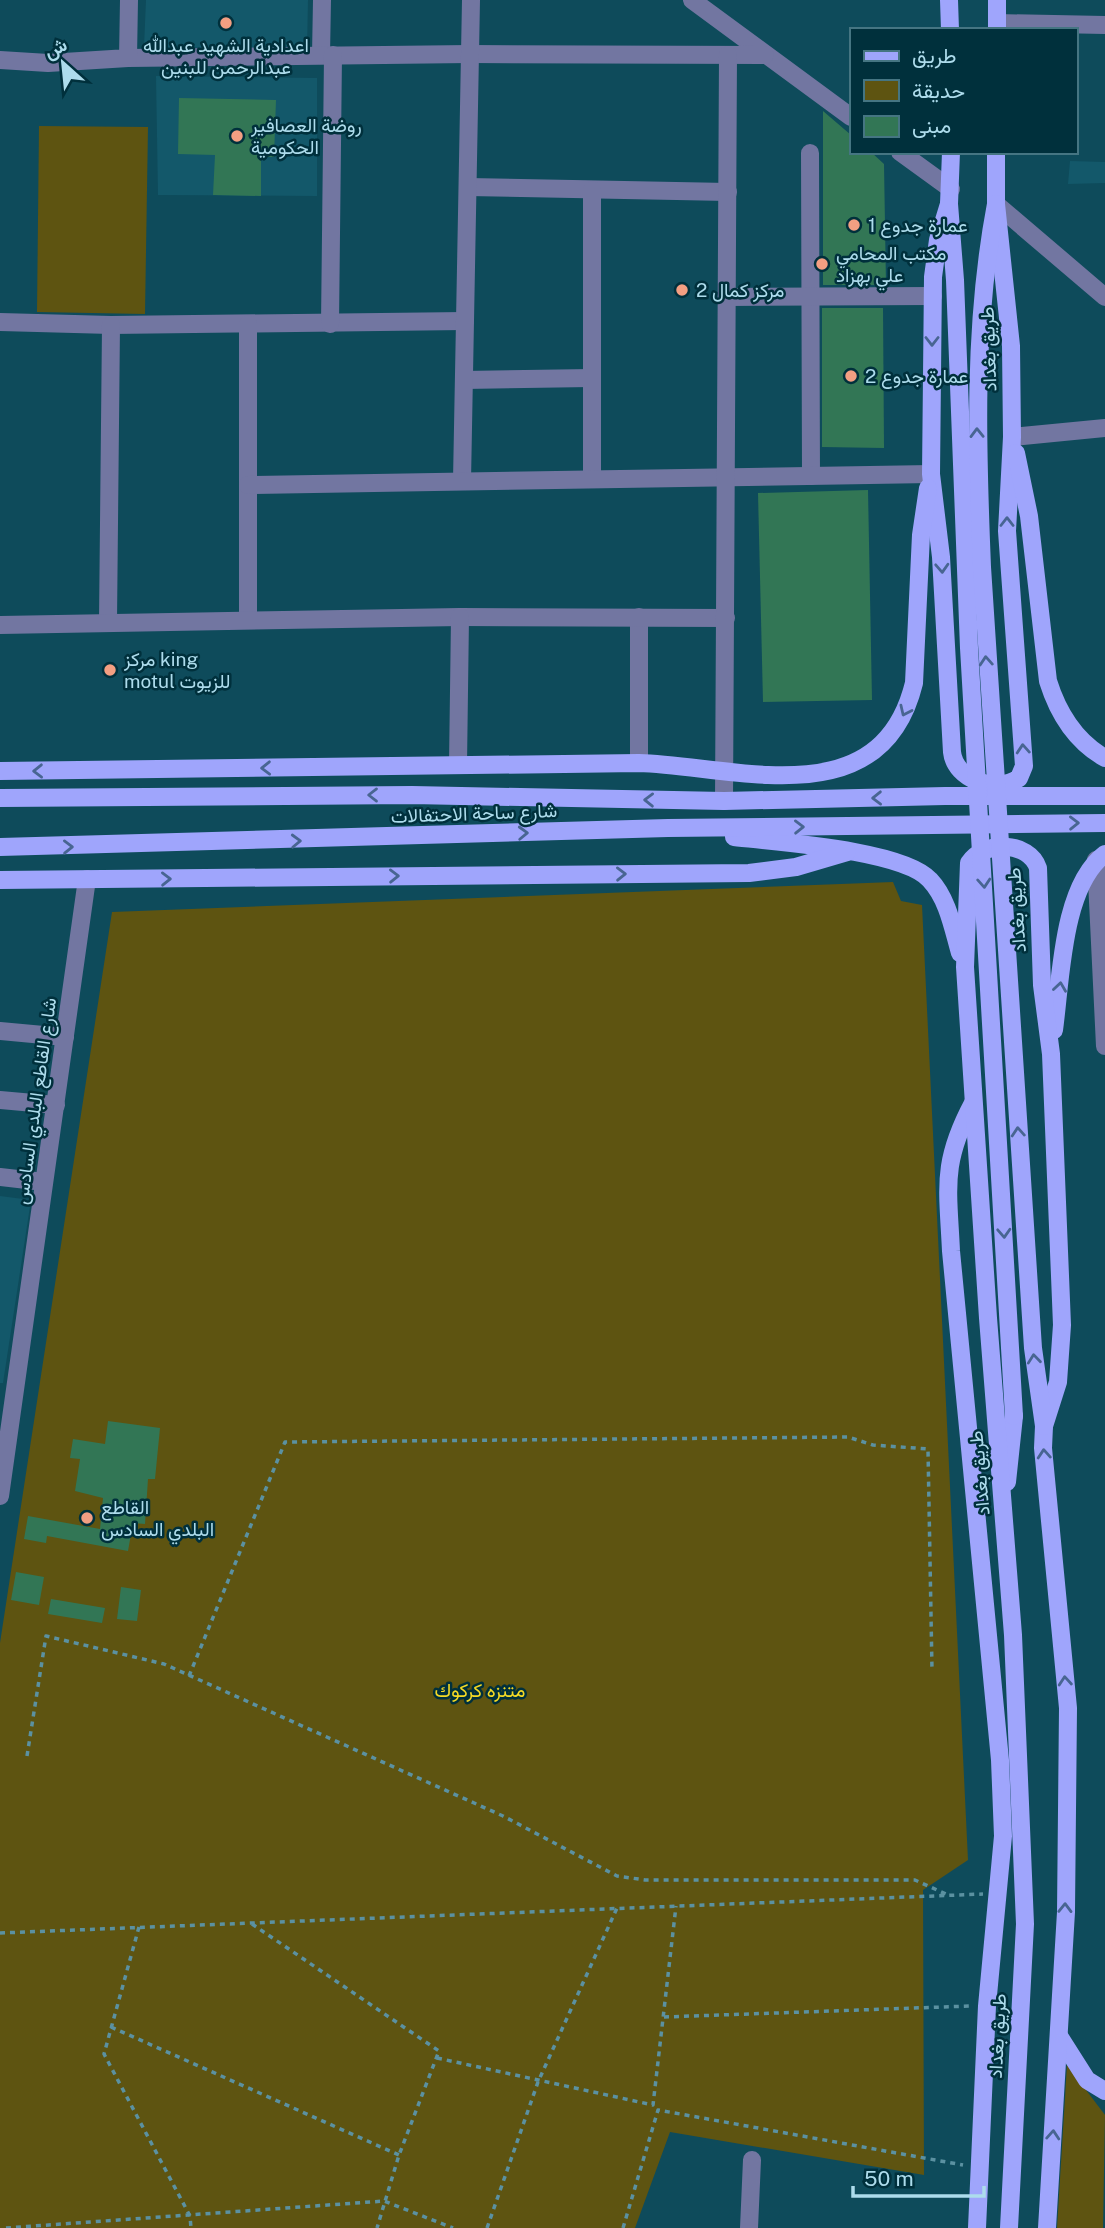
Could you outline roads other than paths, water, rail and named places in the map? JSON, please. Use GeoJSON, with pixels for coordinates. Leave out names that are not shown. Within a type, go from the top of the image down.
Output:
{"type":"FeatureCollection","features":[{"type":"Feature","properties":{"kind":"main road"},"geometry":{"type":"LineString","coordinates":[[949,0],[950,28]]}},
{"type":"Feature","properties":{"kind":"main road"},"geometry":{"type":"LineString","coordinates":[[997,0],[997,26]]}},
{"type":"Feature","properties":{"kind":"main road","name":"طريق بغداد"},"geometry":{"type":"LineString","coordinates":[[951,154],[950,196],[938,240],[933,296],[931,474],[941,557],[953,761],[957,769],[971,780],[1013,782],[1019,778],[1024,766],[1007,531],[1012,437],[1011,346],[996,204],[996,154]]}},
{"type":"Feature","properties":{"kind":"main road"},"geometry":{"type":"LineString","coordinates":[[950,196],[969,649],[1014,1416],[1012,1458],[1002,1498]]}},
{"type":"Feature","properties":{"kind":"main road"},"geometry":{"type":"LineString","coordinates":[[996,204],[983,275],[977,454],[986,649],[1011,1045],[1033,1348],[1044,1426]]}},
{"type":"Feature","properties":{"kind":"main road"},"geometry":{"type":"LineString","coordinates":[[1012,437],[1029,516],[1048,681],[1055,703],[1066,723],[1082,741],[1105,758]]}},
{"type":"Feature","properties":{"kind":"main road"},"geometry":{"type":"LineString","coordinates":[[0,771],[639,763],[725,774],[792,776],[842,768],[865,756],[898,725],[908,707],[914,683],[921,535],[931,474]]}},
{"type":"Feature","properties":{"kind":"main road"},"geometry":{"type":"LineString","coordinates":[[411,766],[412,796]]}},
{"type":"Feature","properties":{"kind":"main road"},"geometry":{"type":"LineString","coordinates":[[150,769],[150,795]]}},
{"type":"Feature","properties":{"kind":"main road","name":"شارع ساحة الاحتفالات"},"geometry":{"type":"LineString","coordinates":[[0,798],[150,795],[412,796],[724,802],[945,796],[1105,796]]}},
{"type":"Feature","properties":{"kind":"main road","name":"شارع ساحة الاحتفالات"},"geometry":{"type":"LineString","coordinates":[[0,848],[141,846],[668,828],[1105,822]]}},
{"type":"Feature","properties":{"kind":"main road"},"geometry":{"type":"LineString","coordinates":[[668,828],[847,852],[907,865],[922,872],[932,881],[945,906],[965,967]]}},
{"type":"Feature","properties":{"kind":"main road"},"geometry":{"type":"LineString","coordinates":[[140,879],[141,846]]}},
{"type":"Feature","properties":{"kind":"main road","name":"طريق بغداد"},"geometry":{"type":"LineString","coordinates":[[1009,2228],[1024,1924],[1010,1599],[965,967],[969,863],[985,850],[1017,847],[1031,854],[1038,868],[1042,985],[1051,1054],[1062,1325],[1058,1382],[1044,1426],[1043,1448],[1068,1709],[1066,1912],[1047,2228]]}},
{"type":"Feature","properties":{"kind":"main road"},"geometry":{"type":"LineString","coordinates":[[0,880],[749,873],[796,867],[847,852]]}},
{"type":"Feature","properties":{"kind":"main road"},"geometry":{"type":"LineString","coordinates":[[1051,1054],[1073,908],[1084,877],[1101,857]]}},
{"type":"Feature","properties":{"kind":"main road"},"geometry":{"type":"LineString","coordinates":[[974,1103],[957,1133],[947,1175],[951,1251],[1000,1760],[1003,1836],[995,1893],[987,2006],[976,2228]]}},
{"type":"Feature","properties":{"kind":"main road"},"geometry":{"type":"LineString","coordinates":[[985,1611],[1010,1599]]}},
{"type":"Feature","properties":{"kind":"main road"},"geometry":{"type":"LineString","coordinates":[[1059,2036],[1087,2080],[1105,2091]]}},
{"type":"Feature","properties":{"kind":"main road"},"geometry":{"type":"LineString","coordinates":[[981,2139],[1012,2141]]}},
{"type":"Feature","properties":{"kind":"street"},"geometry":{"type":"LineString","coordinates":[[128,58],[129,0]]}},
{"type":"Feature","properties":{"kind":"street"},"geometry":{"type":"LineString","coordinates":[[322,0],[327,55],[330,324]]}},
{"type":"Feature","properties":{"kind":"street"},"geometry":{"type":"LineString","coordinates":[[463,481],[471,0]]}},
{"type":"Feature","properties":{"kind":"street"},"geometry":{"type":"LineString","coordinates":[[692,0],[850,116]]}},
{"type":"Feature","properties":{"kind":"street"},"geometry":{"type":"LineString","coordinates":[[997,26],[1105,25]]}},
{"type":"Feature","properties":{"kind":"street"},"geometry":{"type":"LineString","coordinates":[[0,60],[48,62],[128,58],[470,54],[765,55]]}},
{"type":"Feature","properties":{"kind":"street"},"geometry":{"type":"LineString","coordinates":[[724,802],[728,55]]}},
{"type":"Feature","properties":{"kind":"street"},"geometry":{"type":"LineString","coordinates":[[810,153],[811,476]]}},
{"type":"Feature","properties":{"kind":"street"},"geometry":{"type":"LineString","coordinates":[[902,154],[950,196]]}},
{"type":"Feature","properties":{"kind":"street"},"geometry":{"type":"LineString","coordinates":[[468,187],[728,192]]}},
{"type":"Feature","properties":{"kind":"street"},"geometry":{"type":"LineString","coordinates":[[592,190],[592,480]]}},
{"type":"Feature","properties":{"kind":"street"},"geometry":{"type":"LineString","coordinates":[[996,204],[1105,298]]}},
{"type":"Feature","properties":{"kind":"street"},"geometry":{"type":"LineString","coordinates":[[727,297],[933,296]]}},
{"type":"Feature","properties":{"kind":"street"},"geometry":{"type":"LineString","coordinates":[[0,322],[110,325],[465,321]]}},
{"type":"Feature","properties":{"kind":"street"},"geometry":{"type":"LineString","coordinates":[[247,324],[248,620]]}},
{"type":"Feature","properties":{"kind":"street"},"geometry":{"type":"LineString","coordinates":[[108,622],[110,325]]}},
{"type":"Feature","properties":{"kind":"street"},"geometry":{"type":"LineString","coordinates":[[464,380],[591,378]]}},
{"type":"Feature","properties":{"kind":"street"},"geometry":{"type":"LineString","coordinates":[[1012,437],[1105,428]]}},
{"type":"Feature","properties":{"kind":"street"},"geometry":{"type":"LineString","coordinates":[[248,485],[931,474]]}},
{"type":"Feature","properties":{"kind":"street"},"geometry":{"type":"LineString","coordinates":[[0,625],[460,617],[726,618]]}},
{"type":"Feature","properties":{"kind":"street"},"geometry":{"type":"LineString","coordinates":[[458,765],[460,617]]}},
{"type":"Feature","properties":{"kind":"street"},"geometry":{"type":"LineString","coordinates":[[639,617],[639,763]]}},
{"type":"Feature","properties":{"kind":"street"},"geometry":{"type":"LineString","coordinates":[[1101,857],[1105,1046]]}},
{"type":"Feature","properties":{"kind":"street","name":"شارع القاطع البلدي السادس"},"geometry":{"type":"LineString","coordinates":[[0,1496],[7,1394],[56,1105],[87,879]]}},
{"type":"Feature","properties":{"kind":"street"},"geometry":{"type":"LineString","coordinates":[[0,1031],[65,1037]]}},
{"type":"Feature","properties":{"kind":"street"},"geometry":{"type":"LineString","coordinates":[[0,1100],[56,1105]]}},
{"type":"Feature","properties":{"kind":"street"},"geometry":{"type":"LineString","coordinates":[[0,1177],[44,1182]]}},
{"type":"Feature","properties":{"kind":"street"},"geometry":{"type":"LineString","coordinates":[[749,2228],[752,2160]]}},
{"type":"Feature","properties":{"kind":"place","name":"اعدادية الشهيد عبدالله عبدالرحمن للبنين"},"geometry":{"type":"Point","coordinates":[226,23]}},
{"type":"Feature","properties":{"kind":"place","name":"روضة العصافير الحكومية"},"geometry":{"type":"Point","coordinates":[237,136]}},
{"type":"Feature","properties":{"kind":"place","name":"عمارة جدوع 1"},"geometry":{"type":"Point","coordinates":[854,225]}},
{"type":"Feature","properties":{"kind":"place","name":"مكتب المحامي علي بهزاد"},"geometry":{"type":"Point","coordinates":[822,264]}},
{"type":"Feature","properties":{"kind":"place","name":"مركز كمال 2"},"geometry":{"type":"Point","coordinates":[682,290]}},
{"type":"Feature","properties":{"kind":"place","name":"عمارة جدوع 2"},"geometry":{"type":"Point","coordinates":[851,376]}},
{"type":"Feature","properties":{"kind":"place","name":"مركز king motul للزيوت"},"geometry":{"type":"Point","coordinates":[110,670]}},
{"type":"Feature","properties":{"kind":"place","name":"القاطع البلدي السادس"},"geometry":{"type":"Point","coordinates":[87,1518]}},
{"type":"Feature","properties":{"kind":"park label","name":"متنزه كركوك"},"geometry":{"type":"Point","coordinates":[480,1690]}}]}
